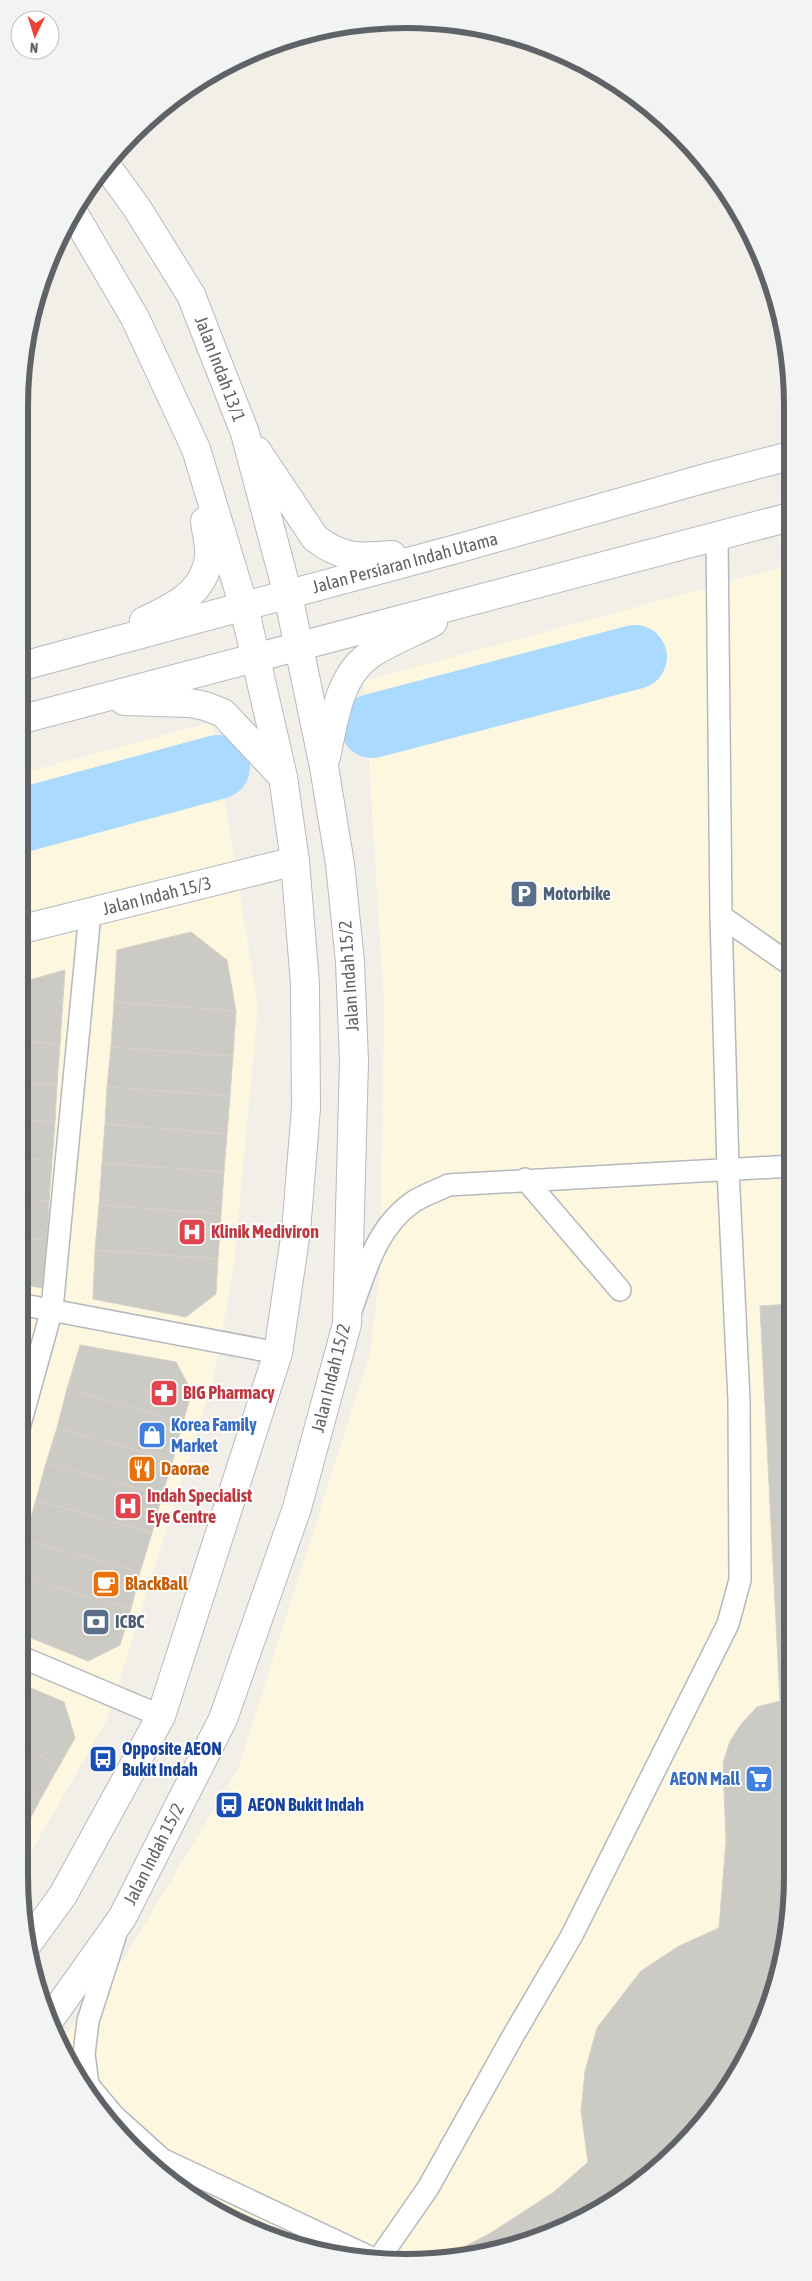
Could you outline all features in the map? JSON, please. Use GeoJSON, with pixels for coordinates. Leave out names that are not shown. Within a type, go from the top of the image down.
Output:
{"type":"FeatureCollection","features":[{"type":"Feature","properties":{"kind":"street","name":"Jalan Indah 13/1"},"geometry":{"type":"LineString","coordinates":[[109,171],[136,208],[191,295],[245,433],[288,595],[298,646]]}},
{"type":"Feature","properties":{"kind":"street"},"geometry":{"type":"LineString","coordinates":[[33,1936],[63,1895],[161,1716],[278,1353],[296,1231],[306,1108],[305,984],[295,861],[283,777],[244,607],[196,448],[135,318],[77,219]]}},
{"type":"Feature","properties":{"kind":"street"},"geometry":{"type":"LineString","coordinates":[[245,433],[316,538],[328,548],[344,555],[364,558],[460,548]]}},
{"type":"Feature","properties":{"kind":"street"},"geometry":{"type":"LineString","coordinates":[[82,650],[182,602],[194,591],[204,576],[209,555],[196,448]]}},
{"type":"Feature","properties":{"kind":"street","name":"Jalan Persiaran Indah Utama"},"geometry":{"type":"LineString","coordinates":[[28,665],[460,548],[784,458]]}},
{"type":"Feature","properties":{"kind":"street"},"geometry":{"type":"LineString","coordinates":[[28,718],[784,519]]}},
{"type":"Feature","properties":{"kind":"street"},"geometry":{"type":"LineString","coordinates":[[324,767],[337,706],[346,684],[357,667],[370,654],[481,598]]}},
{"type":"Feature","properties":{"kind":"street","name":"Jalan Indah 15/2"},"geometry":{"type":"LineString","coordinates":[[54,2014],[122,1918],[223,1719],[297,1508],[347,1324],[354,1061],[350,962],[340,864],[324,767],[298,646]]}},
{"type":"Feature","properties":{"kind":"street"},"geometry":{"type":"LineString","coordinates":[[91,701],[190,703],[205,706],[222,713],[283,777]]}},
{"type":"Feature","properties":{"kind":"street","name":"Jalan Indah 15/3"},"geometry":{"type":"LineString","coordinates":[[28,928],[295,861]]}},
{"type":"Feature","properties":{"kind":"lane"},"geometry":{"type":"LineString","coordinates":[[382,2253],[428,2188],[512,2036],[572,1937],[728,1624],[740,1580],[739,1400],[728,1169],[721,916],[717,537]]}},
{"type":"Feature","properties":{"kind":"lane"},"geometry":{"type":"LineString","coordinates":[[28,1396],[52,1309],[90,913]]}},
{"type":"Feature","properties":{"kind":"lane"},"geometry":{"type":"LineString","coordinates":[[721,916],[784,959]]}},
{"type":"Feature","properties":{"kind":"lane"},"geometry":{"type":"LineString","coordinates":[[347,1324],[370,1258],[386,1228],[413,1202],[448,1185],[525,1179],[784,1166]]}},
{"type":"Feature","properties":{"kind":"lane"},"geometry":{"type":"LineString","coordinates":[[525,1179],[620,1290]]}},
{"type":"Feature","properties":{"kind":"lane"},"geometry":{"type":"LineString","coordinates":[[28,1305],[278,1353]]}},
{"type":"Feature","properties":{"kind":"lane"},"geometry":{"type":"LineString","coordinates":[[28,1660],[161,1716]]}},
{"type":"Feature","properties":{"kind":"lane"},"geometry":{"type":"LineString","coordinates":[[87,2079],[84,2054],[88,2021],[122,1918]]}},
{"type":"Feature","properties":{"kind":"lane"},"geometry":{"type":"LineString","coordinates":[[115,2117],[164,2161]]}},
{"type":"Feature","properties":{"kind":"lane"},"geometry":{"type":"LineString","coordinates":[[149,2153],[355,2250]]}},
{"type":"Feature","properties":{"kind":"shaded area"},"geometry":{"type":"Polygon","coordinates":[[[784,567],[784,1900],[772,1973],[756,2020],[721,2085],[691,2125],[656,2160],[595,2203],[551,2225],[504,2241],[480,2246],[431,2253],[406,2254],[357,2250],[308,2241],[261,2225],[196,2190],[156,2160],[121,2125],[91,2085],[64,2036],[125,1957],[238,1769],[370,1353],[380,1271],[384,1004],[364,681],[784,567]]]}},
{"type":"Feature","properties":{"kind":"shaded area"},"geometry":{"type":"Polygon","coordinates":[[[212,722],[258,1006],[234,1264],[214,1377],[107,1720],[28,1857],[28,772],[212,722]]]}},
{"type":"Feature","properties":{"kind":"building"},"geometry":{"type":"Polygon","coordinates":[[[191,932],[227,960],[236,1011],[114,1002],[117,950],[191,932]]]}},
{"type":"Feature","properties":{"kind":"building"},"geometry":{"type":"Polygon","coordinates":[[[65,970],[60,1044],[28,1042],[28,980],[65,970]]]}},
{"type":"Feature","properties":{"kind":"building"},"geometry":{"type":"Polygon","coordinates":[[[114,1002],[236,1011],[233,1056],[111,1047],[114,1002]]]}},
{"type":"Feature","properties":{"kind":"building"},"geometry":{"type":"Polygon","coordinates":[[[28,1042],[60,1044],[57,1085],[28,1083],[28,1042]]]}},
{"type":"Feature","properties":{"kind":"building"},"geometry":{"type":"Polygon","coordinates":[[[111,1047],[233,1056],[230,1096],[107,1087],[111,1047]]]}},
{"type":"Feature","properties":{"kind":"building"},"geometry":{"type":"Polygon","coordinates":[[[28,1083],[57,1085],[55,1122],[28,1120],[28,1083]]]}},
{"type":"Feature","properties":{"kind":"building"},"geometry":{"type":"Polygon","coordinates":[[[107,1087],[230,1096],[227,1134],[105,1124],[107,1087]]]}},
{"type":"Feature","properties":{"kind":"building"},"geometry":{"type":"Polygon","coordinates":[[[28,1120],[55,1122],[52,1161],[28,1159],[28,1120]]]}},
{"type":"Feature","properties":{"kind":"building"},"geometry":{"type":"Polygon","coordinates":[[[105,1124],[227,1134],[224,1172],[102,1163],[105,1124]]]}},
{"type":"Feature","properties":{"kind":"building"},"geometry":{"type":"Polygon","coordinates":[[[28,1159],[52,1161],[49,1201],[28,1200],[28,1159]]]}},
{"type":"Feature","properties":{"kind":"building"},"geometry":{"type":"Polygon","coordinates":[[[102,1163],[224,1172],[221,1214],[99,1205],[102,1163]]]}},
{"type":"Feature","properties":{"kind":"building"},"geometry":{"type":"Polygon","coordinates":[[[28,1200],[49,1201],[47,1240],[28,1239],[28,1200]]]}},
{"type":"Feature","properties":{"kind":"building"},"geometry":{"type":"Polygon","coordinates":[[[99,1205],[221,1214],[218,1259],[95,1250],[99,1205]]]}},
{"type":"Feature","properties":{"kind":"building"},"geometry":{"type":"Polygon","coordinates":[[[28,1239],[47,1240],[43,1288],[28,1286],[28,1239]]]}},
{"type":"Feature","properties":{"kind":"building"},"geometry":{"type":"Polygon","coordinates":[[[95,1250],[218,1259],[216,1294],[186,1317],[93,1299],[95,1250]]]}},
{"type":"Feature","properties":{"kind":"building","name":"AEON Mall"},"geometry":{"type":"Polygon","coordinates":[[[784,1304],[784,1900],[772,1973],[756,2020],[721,2085],[691,2125],[656,2160],[595,2203],[551,2225],[504,2241],[459,2249],[489,2234],[554,2192],[588,2162],[581,2111],[585,2071],[597,2028],[641,1971],[679,1946],[719,1928],[726,1841],[723,1763],[730,1741],[742,1723],[757,1707],[780,1701],[760,1306],[784,1304]]]}},
{"type":"Feature","properties":{"kind":"building"},"geometry":{"type":"Polygon","coordinates":[[[80,1345],[176,1362],[192,1392],[183,1422],[67,1389],[80,1345]]]}},
{"type":"Feature","properties":{"kind":"building"},"geometry":{"type":"Polygon","coordinates":[[[67,1389],[183,1422],[173,1460],[57,1428],[67,1389]]]}},
{"type":"Feature","properties":{"kind":"building"},"geometry":{"type":"Polygon","coordinates":[[[57,1428],[173,1460],[162,1495],[46,1463],[57,1428]]]}},
{"type":"Feature","properties":{"kind":"building"},"geometry":{"type":"Polygon","coordinates":[[[46,1463],[162,1495],[152,1533],[36,1500],[46,1463]]]}},
{"type":"Feature","properties":{"kind":"building"},"geometry":{"type":"Polygon","coordinates":[[[36,1500],[152,1533],[140,1572],[28,1541],[28,1527],[36,1500]]]}},
{"type":"Feature","properties":{"kind":"building"},"geometry":{"type":"Polygon","coordinates":[[[28,1541],[140,1572],[131,1609],[28,1580],[28,1541]]]}},
{"type":"Feature","properties":{"kind":"building"},"geometry":{"type":"Polygon","coordinates":[[[28,1580],[131,1609],[120,1645],[88,1661],[28,1637],[28,1580]]]}},
{"type":"Feature","properties":{"kind":"building"},"geometry":{"type":"Polygon","coordinates":[[[28,1687],[64,1702],[75,1738],[59,1766],[28,1749],[28,1687]]]}},
{"type":"Feature","properties":{"kind":"building"},"geometry":{"type":"Polygon","coordinates":[[[28,1749],[59,1766],[41,1798],[28,1791],[28,1749]]]}},
{"type":"Feature","properties":{"kind":"building"},"geometry":{"type":"Polygon","coordinates":[[[28,1791],[41,1798],[28,1823],[28,1791]]]}},
{"type":"Feature","properties":{"kind":"waterway"},"geometry":{"type":"LineString","coordinates":[[372,726],[635,657]]}},
{"type":"Feature","properties":{"kind":"waterway"},"geometry":{"type":"LineString","coordinates":[[28,819],[218,767]]}},
{"type":"Feature","properties":{"kind":"place","name":"Motorbike"},"geometry":{"type":"Point","coordinates":[524,894]}},
{"type":"Feature","properties":{"kind":"place","name":"Klinik Mediviron"},"geometry":{"type":"Point","coordinates":[192,1232]}},
{"type":"Feature","properties":{"kind":"place","name":"BIG Pharmacy"},"geometry":{"type":"Point","coordinates":[164,1393]}},
{"type":"Feature","properties":{"kind":"place","name":"Korea Family Market"},"geometry":{"type":"Point","coordinates":[152,1435]}},
{"type":"Feature","properties":{"kind":"place","name":"Daorae"},"geometry":{"type":"Point","coordinates":[142,1469]}},
{"type":"Feature","properties":{"kind":"place","name":"Indah Specialist Eye Centre"},"geometry":{"type":"Point","coordinates":[128,1506]}},
{"type":"Feature","properties":{"kind":"place","name":"BlackBall"},"geometry":{"type":"Point","coordinates":[106,1584]}},
{"type":"Feature","properties":{"kind":"place","name":"ICBC"},"geometry":{"type":"Point","coordinates":[96,1622]}},
{"type":"Feature","properties":{"kind":"place","name":"Opposite AEON Bukit Indah"},"geometry":{"type":"Point","coordinates":[103,1759]}},
{"type":"Feature","properties":{"kind":"place","name":"AEON Mall"},"geometry":{"type":"Point","coordinates":[759,1779]}},
{"type":"Feature","properties":{"kind":"place","name":"AEON Bukit Indah"},"geometry":{"type":"Point","coordinates":[229,1805]}}]}
